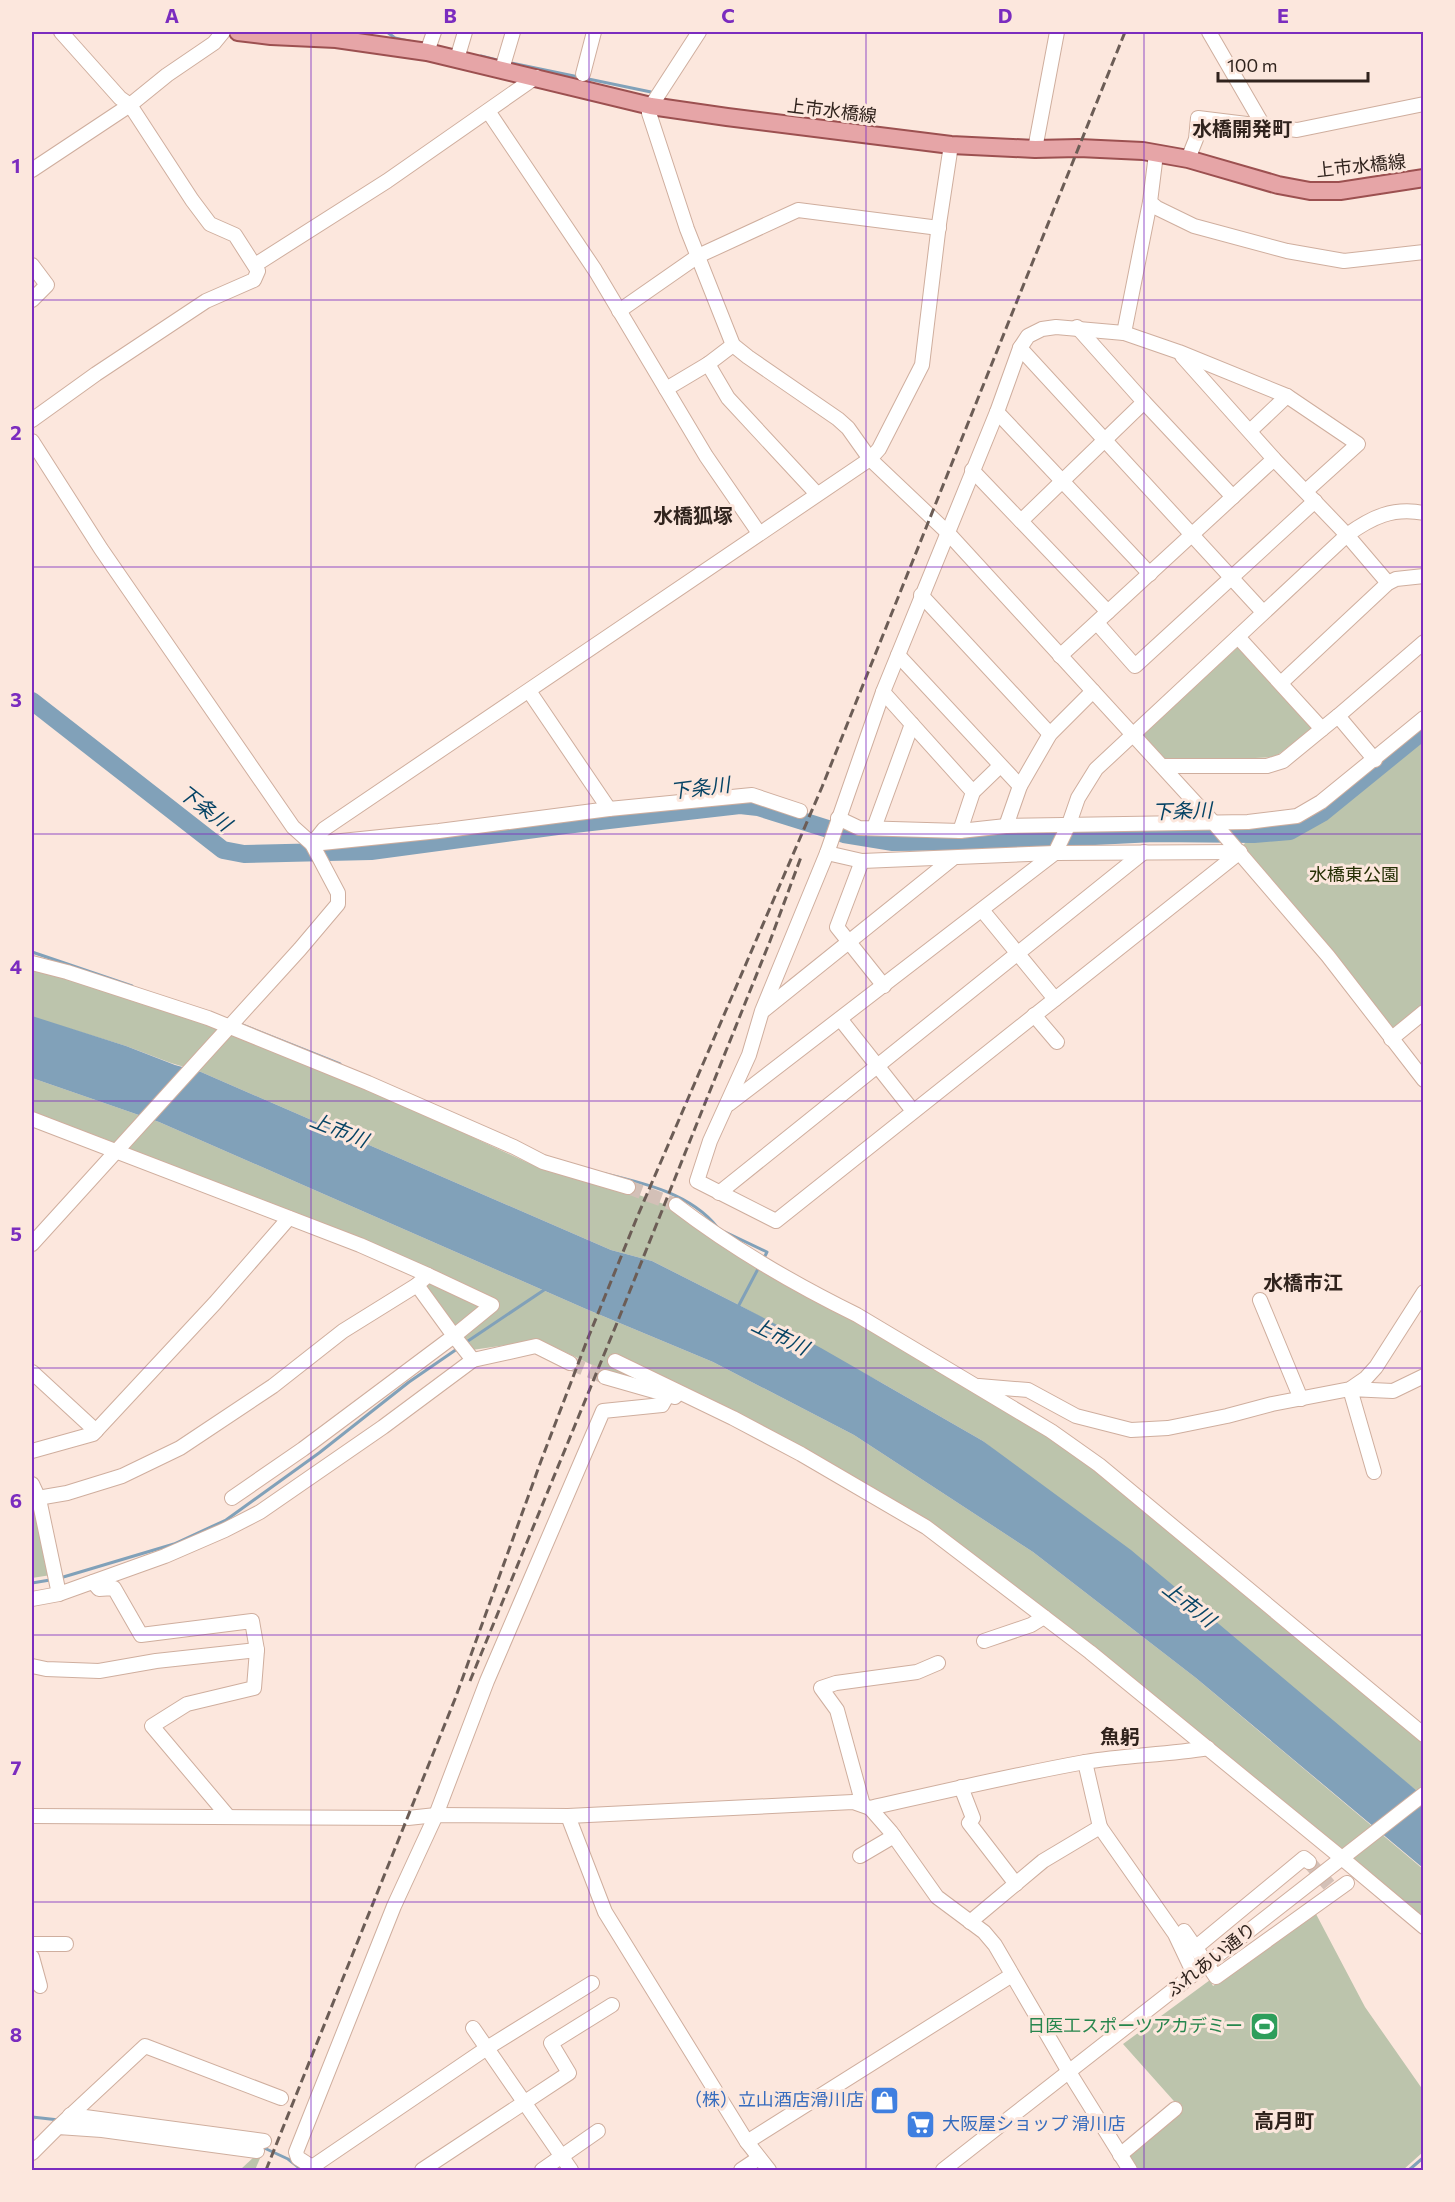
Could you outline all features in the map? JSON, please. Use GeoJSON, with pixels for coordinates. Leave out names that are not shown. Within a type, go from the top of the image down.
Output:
{"type":"FeatureCollection","features":[{"type":"Feature","properties":{"kind":"main road","name":"上市水橋線"},"geometry":{"type":"LineString","coordinates":[[238,32],[271,36],[337,35],[427,52],[651,106],[825,130],[951,145],[1035,149],[1079,148],[1156,154],[1188,159],[1278,185],[1310,191],[1340,191],[1424,178]]}},
{"type":"Feature","properties":{"kind":"street"},"geometry":{"type":"LineString","coordinates":[[32,420],[96,374],[206,301],[254,280],[258,271],[236,235],[210,224],[130,105],[120,99],[61,32]]}},
{"type":"Feature","properties":{"kind":"street"},"geometry":{"type":"LineString","coordinates":[[32,170],[130,105],[167,75],[214,43],[223,32]]}},
{"type":"Feature","properties":{"kind":"street"},"geometry":{"type":"LineString","coordinates":[[427,52],[434,32]]}},
{"type":"Feature","properties":{"kind":"street"},"geometry":{"type":"LineString","coordinates":[[457,59],[465,32]]}},
{"type":"Feature","properties":{"kind":"street"},"geometry":{"type":"LineString","coordinates":[[502,69],[513,32]]}},
{"type":"Feature","properties":{"kind":"street"},"geometry":{"type":"LineString","coordinates":[[583,74],[594,32]]}},
{"type":"Feature","properties":{"kind":"street"},"geometry":{"type":"LineString","coordinates":[[699,32],[651,106],[649,113],[698,256],[734,345],[848,428],[870,459],[948,532],[1237,848],[1328,956],[1424,1080]]}},
{"type":"Feature","properties":{"kind":"street"},"geometry":{"type":"LineString","coordinates":[[1035,149],[1057,32]]}},
{"type":"Feature","properties":{"kind":"street"},"geometry":{"type":"LineString","coordinates":[[1209,32],[1264,127]]}},
{"type":"Feature","properties":{"kind":"street"},"geometry":{"type":"LineString","coordinates":[[255,265],[387,181],[536,77]]}},
{"type":"Feature","properties":{"kind":"street"},"geometry":{"type":"LineString","coordinates":[[1188,159],[1196,139],[1198,118],[1297,130],[1424,104]]}},
{"type":"Feature","properties":{"kind":"street"},"geometry":{"type":"LineString","coordinates":[[488,111],[595,270],[706,456],[759,533]]}},
{"type":"Feature","properties":{"kind":"street"},"geometry":{"type":"LineString","coordinates":[[312,844],[324,829],[870,459],[879,449],[922,365],[951,145]]}},
{"type":"Feature","properties":{"kind":"street"},"geometry":{"type":"LineString","coordinates":[[1124,333],[1150,202],[1156,154]]}},
{"type":"Feature","properties":{"kind":"street"},"geometry":{"type":"LineString","coordinates":[[1150,202],[1157,208],[1194,226],[1287,251],[1344,261],[1424,252]]}},
{"type":"Feature","properties":{"kind":"street"},"geometry":{"type":"LineString","coordinates":[[619,311],[698,256],[798,210],[939,228]]}},
{"type":"Feature","properties":{"kind":"street"},"geometry":{"type":"LineString","coordinates":[[32,265],[46,285],[32,300]]}},
{"type":"Feature","properties":{"kind":"street"},"geometry":{"type":"LineString","coordinates":[[1077,327],[1233,497]]}},
{"type":"Feature","properties":{"kind":"street"},"geometry":{"type":"LineString","coordinates":[[1097,623],[1135,666],[1232,578],[1358,444],[1287,396],[1179,352],[1124,333],[1077,327],[1042,329],[1028,336],[1020,348],[997,412],[883,692],[828,850],[762,1011],[748,1055],[710,1141],[697,1181],[776,1221],[1055,999],[1237,848]]}},
{"type":"Feature","properties":{"kind":"street"},"geometry":{"type":"LineString","coordinates":[[666,389],[708,364],[734,345]]}},
{"type":"Feature","properties":{"kind":"street"},"geometry":{"type":"LineString","coordinates":[[1020,348],[1263,612]]}},
{"type":"Feature","properties":{"kind":"street"},"geometry":{"type":"LineString","coordinates":[[1179,352],[1274,459],[1347,535],[1388,583]]}},
{"type":"Feature","properties":{"kind":"street"},"geometry":{"type":"LineString","coordinates":[[708,364],[728,398],[817,494]]}},
{"type":"Feature","properties":{"kind":"street"},"geometry":{"type":"LineString","coordinates":[[1250,432],[1287,396]]}},
{"type":"Feature","properties":{"kind":"street"},"geometry":{"type":"LineString","coordinates":[[1021,521],[1144,402]]}},
{"type":"Feature","properties":{"kind":"street"},"geometry":{"type":"LineString","coordinates":[[997,412],[1149,574]]}},
{"type":"Feature","properties":{"kind":"street"},"geometry":{"type":"LineString","coordinates":[[32,441],[101,549],[293,827],[312,844],[338,893],[338,904],[32,1244]]}},
{"type":"Feature","properties":{"kind":"street"},"geometry":{"type":"LineString","coordinates":[[1060,656],[1274,459]]}},
{"type":"Feature","properties":{"kind":"street"},"geometry":{"type":"LineString","coordinates":[[972,470],[1108,612]]}},
{"type":"Feature","properties":{"kind":"street"},"geometry":{"type":"LineString","coordinates":[[727,1105],[841,1020],[1056,851],[1068,828],[1078,798],[1096,769],[1347,535],[1368,520],[1393,512],[1424,513]]}},
{"type":"Feature","properties":{"kind":"street"},"geometry":{"type":"LineString","coordinates":[[1281,683],[1388,583],[1396,579],[1424,576]]}},
{"type":"Feature","properties":{"kind":"street"},"geometry":{"type":"LineString","coordinates":[[921,596],[1050,734]]}},
{"type":"Feature","properties":{"kind":"street"},"geometry":{"type":"LineString","coordinates":[[1238,637],[1322,729]]}},
{"type":"Feature","properties":{"kind":"street"},"geometry":{"type":"LineString","coordinates":[[1164,766],[1267,766],[1283,761],[1424,642]]}},
{"type":"Feature","properties":{"kind":"street"},"geometry":{"type":"LineString","coordinates":[[898,655],[1020,786]]}},
{"type":"Feature","properties":{"kind":"street"},"geometry":{"type":"LineString","coordinates":[[529,691],[609,809]]}},
{"type":"Feature","properties":{"kind":"street"},"geometry":{"type":"LineString","coordinates":[[1006,826],[1020,786],[1050,734],[1093,691]]}},
{"type":"Feature","properties":{"kind":"street"},"geometry":{"type":"LineString","coordinates":[[883,692],[973,792]]}},
{"type":"Feature","properties":{"kind":"street"},"geometry":{"type":"LineString","coordinates":[[1338,716],[1375,760]]}},
{"type":"Feature","properties":{"kind":"street"},"geometry":{"type":"LineString","coordinates":[[837,822],[859,828],[960,831],[1006,826],[1068,828],[1216,825],[1297,816],[1321,802],[1424,718]]}},
{"type":"Feature","properties":{"kind":"street"},"geometry":{"type":"LineString","coordinates":[[874,828],[912,724]]}},
{"type":"Feature","properties":{"kind":"street"},"geometry":{"type":"LineString","coordinates":[[960,831],[973,792],[1000,766]]}},
{"type":"Feature","properties":{"kind":"street"},"geometry":{"type":"LineString","coordinates":[[312,844],[440,831],[609,809],[752,795],[800,811]]}},
{"type":"Feature","properties":{"kind":"street"},"geometry":{"type":"LineString","coordinates":[[828,850],[862,861],[952,859],[1056,851],[1144,852],[1237,848]]}},
{"type":"Feature","properties":{"kind":"street"},"geometry":{"type":"LineString","coordinates":[[719,1193],[1144,852]]}},
{"type":"Feature","properties":{"kind":"street"},"geometry":{"type":"LineString","coordinates":[[762,1011],[952,859]]}},
{"type":"Feature","properties":{"kind":"street"},"geometry":{"type":"LineString","coordinates":[[862,861],[837,927],[884,986]]}},
{"type":"Feature","properties":{"kind":"street"},"geometry":{"type":"LineString","coordinates":[[982,910],[1055,999]]}},
{"type":"Feature","properties":{"kind":"street"},"geometry":{"type":"LineString","coordinates":[[32,963],[67,972],[208,1018],[368,1083],[543,1162],[628,1186]]}},
{"type":"Feature","properties":{"kind":"street"},"geometry":{"type":"LineString","coordinates":[[1391,1039],[1424,1012]]}},
{"type":"Feature","properties":{"kind":"street"},"geometry":{"type":"LineString","coordinates":[[1034,1015],[1057,1042]]}},
{"type":"Feature","properties":{"kind":"street"},"geometry":{"type":"LineString","coordinates":[[841,1020],[913,1111]]}},
{"type":"Feature","properties":{"kind":"street"},"geometry":{"type":"LineString","coordinates":[[32,1119],[119,1148],[360,1245],[492,1305],[303,1449],[232,1498]]}},
{"type":"Feature","properties":{"kind":"street"},"geometry":{"type":"LineString","coordinates":[[676,1205],[715,1235],[828,1301],[857,1315],[1051,1431],[1099,1465],[1424,1734]]}},
{"type":"Feature","properties":{"kind":"street"},"geometry":{"type":"LineString","coordinates":[[32,1451],[93,1434],[215,1303],[289,1218]]}},
{"type":"Feature","properties":{"kind":"street"},"geometry":{"type":"LineString","coordinates":[[35,1499],[67,1493],[122,1476],[180,1448],[273,1386],[343,1331],[417,1285],[428,1275]]}},
{"type":"Feature","properties":{"kind":"street"},"geometry":{"type":"LineString","coordinates":[[417,1285],[473,1360]]}},
{"type":"Feature","properties":{"kind":"street"},"geometry":{"type":"LineString","coordinates":[[1350,1389],[1366,1378],[1376,1367],[1424,1292]]}},
{"type":"Feature","properties":{"kind":"street"},"geometry":{"type":"LineString","coordinates":[[1260,1300],[1301,1399]]}},
{"type":"Feature","properties":{"kind":"street"},"geometry":{"type":"LineString","coordinates":[[32,1599],[59,1594],[165,1556],[260,1512],[383,1427],[473,1360],[536,1346],[570,1363]]}},
{"type":"Feature","properties":{"kind":"street"},"geometry":{"type":"LineString","coordinates":[[615,1361],[801,1454],[926,1527],[1044,1617],[1346,1856],[1424,1927]]}},
{"type":"Feature","properties":{"kind":"street"},"geometry":{"type":"LineString","coordinates":[[32,1372],[96,1431]]}},
{"type":"Feature","properties":{"kind":"street"},"geometry":{"type":"LineString","coordinates":[[974,1385],[1028,1390],[1076,1416],[1131,1430],[1168,1428],[1350,1389],[1393,1391],[1424,1376]]}},
{"type":"Feature","properties":{"kind":"street"},"geometry":{"type":"LineString","coordinates":[[604,1377],[667,1396],[692,1398]]}},
{"type":"Feature","properties":{"kind":"street"},"geometry":{"type":"LineString","coordinates":[[1350,1389],[1374,1473]]}},
{"type":"Feature","properties":{"kind":"street"},"geometry":{"type":"LineString","coordinates":[[592,1983],[487,2048],[314,2169],[298,2158],[296,2151],[394,1906],[436,1815],[488,1681],[603,1411],[662,1405],[667,1396]]}},
{"type":"Feature","properties":{"kind":"street"},"geometry":{"type":"LineString","coordinates":[[32,1484],[59,1594]]}},
{"type":"Feature","properties":{"kind":"street"},"geometry":{"type":"LineString","coordinates":[[93,1582],[99,1589],[114,1588],[141,1635],[252,1621],[257,1650],[254,1688],[187,1704],[152,1726],[227,1815]]}},
{"type":"Feature","properties":{"kind":"street"},"geometry":{"type":"LineString","coordinates":[[984,1641],[1031,1625],[1044,1617]]}},
{"type":"Feature","properties":{"kind":"street"},"geometry":{"type":"LineString","coordinates":[[32,1666],[46,1669],[99,1671],[257,1650]]}},
{"type":"Feature","properties":{"kind":"street"},"geometry":{"type":"LineString","coordinates":[[938,1663],[917,1672],[836,1683],[821,1688],[837,1710],[867,1807],[894,1836],[937,1897],[984,1932],[995,1945],[1069,2072],[1130,2170]]}},
{"type":"Feature","properties":{"kind":"street"},"geometry":{"type":"LineString","coordinates":[[32,1816],[227,1815],[408,1818],[436,1815],[568,1816],[853,1802],[867,1807],[1085,1762],[1137,1754],[1180,1753],[1208,1748]]}},
{"type":"Feature","properties":{"kind":"street"},"geometry":{"type":"LineString","coordinates":[[1085,1762],[1100,1827],[1175,1934],[1194,1974]]}},
{"type":"Feature","properties":{"kind":"street"},"geometry":{"type":"LineString","coordinates":[[961,1787],[973,1818],[969,1823],[1016,1884]]}},
{"type":"Feature","properties":{"kind":"street","name":"ふれあい通り"},"geometry":{"type":"LineString","coordinates":[[943,2170],[1424,1794]]}},
{"type":"Feature","properties":{"kind":"street"},"geometry":{"type":"LineString","coordinates":[[568,1816],[605,1912],[747,2142],[769,2170]]}},
{"type":"Feature","properties":{"kind":"street"},"geometry":{"type":"LineString","coordinates":[[970,1922],[1043,1861],[1100,1827]]}},
{"type":"Feature","properties":{"kind":"street"},"geometry":{"type":"LineString","coordinates":[[860,1856],[894,1836]]}},
{"type":"Feature","properties":{"kind":"street"},"geometry":{"type":"LineString","coordinates":[[1195,1948],[1304,1858],[1309,1862]]}},
{"type":"Feature","properties":{"kind":"street"},"geometry":{"type":"LineString","coordinates":[[1184,1930],[1216,1977],[1332,1888],[1347,1883]]}},
{"type":"Feature","properties":{"kind":"street"},"geometry":{"type":"LineString","coordinates":[[32,1944],[66,1944]]}},
{"type":"Feature","properties":{"kind":"street"},"geometry":{"type":"LineString","coordinates":[[32,1957],[40,1986]]}},
{"type":"Feature","properties":{"kind":"street"},"geometry":{"type":"LineString","coordinates":[[747,2142],[1012,1974]]}},
{"type":"Feature","properties":{"kind":"street"},"geometry":{"type":"LineString","coordinates":[[422,2170],[569,2073],[550,2043],[612,2005]]}},
{"type":"Feature","properties":{"kind":"street"},"geometry":{"type":"LineString","coordinates":[[473,2028],[571,2170]]}},
{"type":"Feature","properties":{"kind":"street"},"geometry":{"type":"LineString","coordinates":[[32,2153],[146,2046],[281,2098]]}},
{"type":"Feature","properties":{"kind":"street"},"geometry":{"type":"LineString","coordinates":[[1120,2155],[1175,2109]]}},
{"type":"Feature","properties":{"kind":"street"},"geometry":{"type":"LineString","coordinates":[[58,2127],[260,2146],[70,2115]]}},
{"type":"Feature","properties":{"kind":"street"},"geometry":{"type":"LineString","coordinates":[[542,2170],[598,2131]]}},
{"type":"Feature","properties":{"kind":"street"},"geometry":{"type":"LineString","coordinates":[[741,2170],[759,2158]]}},
{"type":"Feature","properties":{"kind":"green space"},"geometry":{"type":"Polygon","coordinates":[[[1238,647],[1313,728],[1275,757],[1166,762],[1142,734],[1238,647]]]}},
{"type":"Feature","properties":{"kind":"green space","name":"水橋東公園"},"geometry":{"type":"Polygon","coordinates":[[[1423,730],[1423,1012],[1391,1039],[1243,845],[1254,834],[1290,831],[1322,813],[1423,730]]]}},
{"type":"Feature","properties":{"kind":"green space"},"geometry":{"type":"Polygon","coordinates":[[[32,967],[54,972],[208,1025],[369,1089],[537,1167],[628,1191],[672,1207],[727,1250],[874,1329],[1036,1427],[1078,1457],[1423,1743],[1423,1796],[983,1441],[739,1305],[652,1261],[611,1250],[201,1072],[32,1017],[32,967]]]}},
{"type":"Feature","properties":{"kind":"green space"},"geometry":{"type":"Polygon","coordinates":[[[32,1078],[159,1122],[586,1309],[713,1362],[854,1435],[1033,1552],[1196,1678],[1423,1869],[1423,1919],[1060,1620],[972,1555],[696,1394],[617,1377],[540,1340],[472,1350],[414,1276],[105,1139],[32,1115],[32,1078]]]}},
{"type":"Feature","properties":{"kind":"green space"},"geometry":{"type":"Polygon","coordinates":[[[32,1502],[35,1502],[51,1575],[32,1578],[32,1502]]]}},
{"type":"Feature","properties":{"kind":"green space","name":"日医工スポーツアカデミー"},"geometry":{"type":"Polygon","coordinates":[[[1316,1914],[1365,2007],[1423,2090],[1423,2152],[1403,2170],[1139,2170],[1129,2155],[1181,2109],[1123,2044],[1210,1980],[1213,1986],[1316,1914]]]}},
{"type":"Feature","properties":{"kind":"green space"},"geometry":{"type":"Polygon","coordinates":[[[256,2155],[261,2156],[255,2170],[240,2170],[256,2155]]]}},
{"type":"Feature","properties":{"kind":"water","name":"上市川"},"geometry":{"type":"Polygon","coordinates":[[[32,1016],[201,1072],[611,1250],[652,1261],[821,1348],[983,1441],[1131,1550],[1423,1796],[1423,1868],[1196,1678],[1033,1552],[854,1435],[713,1362],[586,1309],[159,1122],[32,1078],[32,1016]]]}},
{"type":"Feature","properties":{"kind":"waterway"},"geometry":{"type":"LineString","coordinates":[[387,32],[395,38],[413,42]]}},
{"type":"Feature","properties":{"kind":"waterway"},"geometry":{"type":"LineString","coordinates":[[481,56],[501,61]]}},
{"type":"Feature","properties":{"kind":"waterway"},"geometry":{"type":"LineString","coordinates":[[507,62],[651,92]]}},
{"type":"Feature","properties":{"kind":"waterway","name":"下条川"},"geometry":{"type":"LineString","coordinates":[[32,701],[223,850],[244,854],[371,851],[565,825],[740,805],[758,807],[844,834],[893,842],[998,841],[1154,833],[1254,834],[1290,831],[1322,813],[1424,730]]}},
{"type":"Feature","properties":{"kind":"waterway"},"geometry":{"type":"LineString","coordinates":[[32,952],[132,986]]}},
{"type":"Feature","properties":{"kind":"waterway"},"geometry":{"type":"LineString","coordinates":[[240,1024],[340,1064]]}},
{"type":"Feature","properties":{"kind":"waterway"},"geometry":{"type":"LineString","coordinates":[[606,1174],[636,1181],[680,1198],[694,1206],[717,1227]]}},
{"type":"Feature","properties":{"kind":"waterway"},"geometry":{"type":"LineString","coordinates":[[725,1232],[767,1252],[764,1258]]}},
{"type":"Feature","properties":{"kind":"waterway"},"geometry":{"type":"LineString","coordinates":[[739,1305],[759,1267]]}},
{"type":"Feature","properties":{"kind":"waterway"},"geometry":{"type":"LineString","coordinates":[[465,1343],[544,1290]]}},
{"type":"Feature","properties":{"kind":"waterway"},"geometry":{"type":"LineString","coordinates":[[60,1578],[174,1544],[226,1520],[319,1453],[409,1382],[457,1349]]}},
{"type":"Feature","properties":{"kind":"waterway"},"geometry":{"type":"LineString","coordinates":[[32,1583],[50,1580]]}},
{"type":"Feature","properties":{"kind":"waterway"},"geometry":{"type":"LineString","coordinates":[[32,2117],[59,2120]]}},
{"type":"Feature","properties":{"kind":"waterway"},"geometry":{"type":"LineString","coordinates":[[262,2147],[288,2159],[302,2170]]}},
{"type":"Feature","properties":{"kind":"waterway"},"geometry":{"type":"LineString","coordinates":[[1409,2170],[1424,2157]]}},
{"type":"Feature","properties":{"kind":"tunnel"},"geometry":{"type":"LineString","coordinates":[[628,1187],[676,1205]]}},
{"type":"Feature","properties":{"kind":"tunnel"},"geometry":{"type":"LineString","coordinates":[[570,1363],[605,1377]]}},
{"type":"Feature","properties":{"kind":"tunnel"},"geometry":{"type":"LineString","coordinates":[[1309,1862],[1329,1885]]}},
{"type":"Feature","properties":{"kind":"railway"},"geometry":{"type":"LineString","coordinates":[[266,2170],[455,1699],[586,1343],[638,1215],[822,787],[1125,32]]}},
{"type":"Feature","properties":{"kind":"railway"},"geometry":{"type":"LineString","coordinates":[[470,1681],[619,1318],[770,941],[801,857]]}},
{"type":"Feature","properties":{"kind":"place","name":"日医工スポーツアカデミー"},"geometry":{"type":"Point","coordinates":[1264,2026]}},
{"type":"Feature","properties":{"kind":"place","name":"（株）立山酒店滑川店"},"geometry":{"type":"Point","coordinates":[885,2100]}},
{"type":"Feature","properties":{"kind":"place","name":"大阪屋ショップ 滑川店"},"geometry":{"type":"Point","coordinates":[921,2124]}},
{"type":"Feature","properties":{"kind":"district","name":"水橋開発町"},"geometry":{"type":"Point","coordinates":[1242,129]}},
{"type":"Feature","properties":{"kind":"district","name":"水橋狐塚"},"geometry":{"type":"Point","coordinates":[693,516]}},
{"type":"Feature","properties":{"kind":"district","name":"水橋市江"},"geometry":{"type":"Point","coordinates":[1303,1283]}},
{"type":"Feature","properties":{"kind":"district","name":"魚躬"},"geometry":{"type":"Point","coordinates":[1120,1737]}},
{"type":"Feature","properties":{"kind":"district","name":"高月町"},"geometry":{"type":"Point","coordinates":[1284,2121]}}]}
